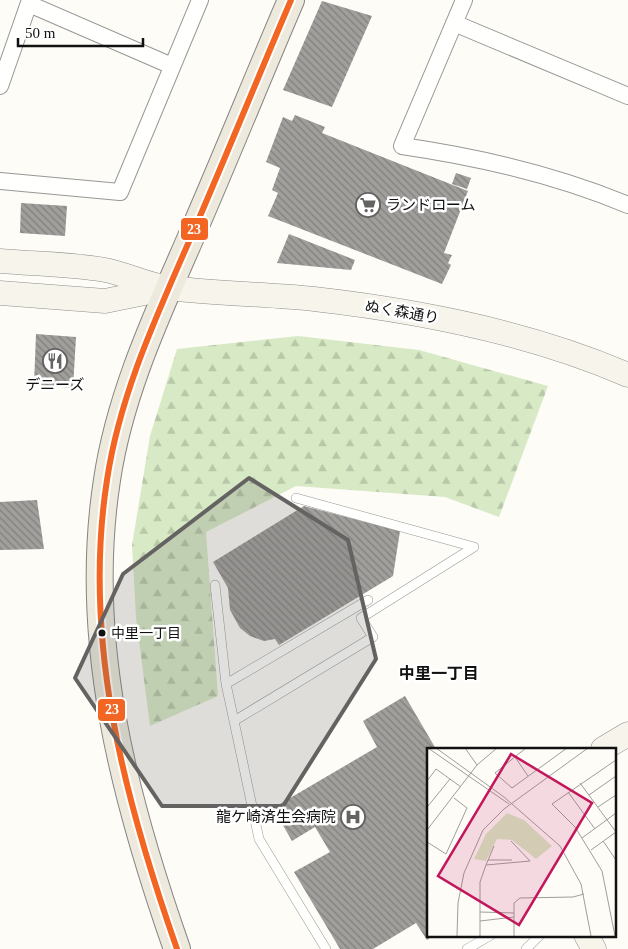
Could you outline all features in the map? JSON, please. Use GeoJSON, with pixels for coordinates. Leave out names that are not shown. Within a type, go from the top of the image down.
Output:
{"type":"FeatureCollection","features":[{"type":"Feature","properties":{"kind":"main road"},"geometry":{"type":"LineString","coordinates":[[177,949],[141,841],[122,766],[102,652],[99,602],[101,528],[112,450],[132,380],[168,288],[291,0]]}},
{"type":"Feature","properties":{"kind":"main road","name":"ぬく森通り"},"geometry":{"type":"LineString","coordinates":[[0,262],[106,270],[168,288],[312,299],[376,307],[456,322],[532,341],[592,360],[628,375]]}},
{"type":"Feature","properties":{"kind":"main road","name":"ぬく森通り"},"geometry":{"type":"LineString","coordinates":[[0,293],[105,301],[168,288]]}},
{"type":"Feature","properties":{"kind":"main road"},"geometry":{"type":"LineString","coordinates":[[605,748],[628,734]]}},
{"type":"Feature","properties":{"kind":"main road"},"geometry":{"type":"LineString","coordinates":[[587,936],[594,949]]}},
{"type":"Feature","properties":{"kind":"street"},"geometry":{"type":"LineString","coordinates":[[0,182],[120,192],[200,0]]}},
{"type":"Feature","properties":{"kind":"street"},"geometry":{"type":"LineString","coordinates":[[464,0],[402,146],[451,153],[526,171],[573,185],[628,205]]}},
{"type":"Feature","properties":{"kind":"street"},"geometry":{"type":"LineString","coordinates":[[0,86],[29,2],[172,66]]}},
{"type":"Feature","properties":{"kind":"street"},"geometry":{"type":"LineString","coordinates":[[454,23],[628,96]]}},
{"type":"Feature","properties":{"kind":"lane"},"geometry":{"type":"LineString","coordinates":[[234,721],[373,637],[360,618],[474,547],[296,498]]}},
{"type":"Feature","properties":{"kind":"lane"},"geometry":{"type":"LineString","coordinates":[[215,585],[226,684],[259,839],[326,949]]}},
{"type":"Feature","properties":{"kind":"lane"},"geometry":{"type":"LineString","coordinates":[[226,684],[368,600]]}},
{"type":"Feature","properties":{"kind":"lane"},"geometry":{"type":"LineString","coordinates":[[467,949],[489,936]]}},
{"type":"Feature","properties":{"kind":"lane"},"geometry":{"type":"LineString","coordinates":[[526,949],[539,936]]}},
{"type":"Feature","properties":{"kind":"highlighted area"},"geometry":{"type":"Polygon","coordinates":[[[249,478],[348,540],[376,659],[283,806],[162,806],[75,678],[123,574],[249,478]]]}},
{"type":"Feature","properties":{"kind":"green space"},"geometry":{"type":"Polygon","coordinates":[[[298,336],[419,350],[548,386],[499,517],[445,497],[296,486],[206,532],[218,696],[150,726],[136,617],[132,545],[150,436],[177,349],[298,336]]]}},
{"type":"Feature","properties":{"kind":"building"},"geometry":{"type":"Polygon","coordinates":[[[322,1],[372,16],[332,107],[283,90],[322,1]]]}},
{"type":"Feature","properties":{"kind":"building","name":"ランドローム"},"geometry":{"type":"Polygon","coordinates":[[[295,115],[325,127],[322,133],[468,191],[444,253],[452,255],[448,263],[451,265],[442,284],[268,216],[278,193],[272,190],[280,168],[266,162],[283,117],[292,121],[295,115]]]}},
{"type":"Feature","properties":{"kind":"building"},"geometry":{"type":"Polygon","coordinates":[[[456,173],[471,178],[467,189],[452,184],[456,173]]]}},
{"type":"Feature","properties":{"kind":"building"},"geometry":{"type":"Polygon","coordinates":[[[21,203],[67,206],[65,236],[20,233],[21,203]]]}},
{"type":"Feature","properties":{"kind":"building"},"geometry":{"type":"Polygon","coordinates":[[[289,234],[355,260],[351,270],[277,263],[289,234]]]}},
{"type":"Feature","properties":{"kind":"building","name":"デニーズ"},"geometry":{"type":"Polygon","coordinates":[[[36,334],[76,337],[73,388],[34,385],[36,334]]]}},
{"type":"Feature","properties":{"kind":"building"},"geometry":{"type":"Polygon","coordinates":[[[37,500],[44,549],[0,550],[0,502],[37,500]]]}},
{"type":"Feature","properties":{"kind":"building"},"geometry":{"type":"Polygon","coordinates":[[[304,506],[400,531],[393,576],[279,645],[275,639],[264,641],[250,636],[240,628],[230,610],[228,588],[213,562],[304,506]]]}},
{"type":"Feature","properties":{"kind":"building","name":"龍ケ崎済生会病院"},"geometry":{"type":"Polygon","coordinates":[[[405,696],[435,748],[427,748],[427,936],[433,936],[427,940],[416,923],[373,949],[340,949],[294,872],[330,852],[315,827],[292,841],[273,808],[377,747],[363,721],[405,696]]]}},
{"type":"Feature","properties":{"kind":"transit line","name":"23"},"geometry":{"type":"LineString","coordinates":[[177,949],[140,835],[125,776],[113,718],[104,659],[100,600],[101,540],[107,480],[121,415],[142,352],[291,0]]}},
{"type":"Feature","properties":{"kind":"place","name":"ランドローム"},"geometry":{"type":"Point","coordinates":[368,205]}},
{"type":"Feature","properties":{"kind":"place","name":"デニーズ"},"geometry":{"type":"Point","coordinates":[55,361]}},
{"type":"Feature","properties":{"kind":"place","name":"中里一丁目"},"geometry":{"type":"Point","coordinates":[102,633]}},
{"type":"Feature","properties":{"kind":"place","name":"龍ケ崎済生会病院"},"geometry":{"type":"Point","coordinates":[353,817]}},
{"type":"Feature","properties":{"kind":"district","name":"中里一丁目"},"geometry":{"type":"Point","coordinates":[439,673]}}]}
